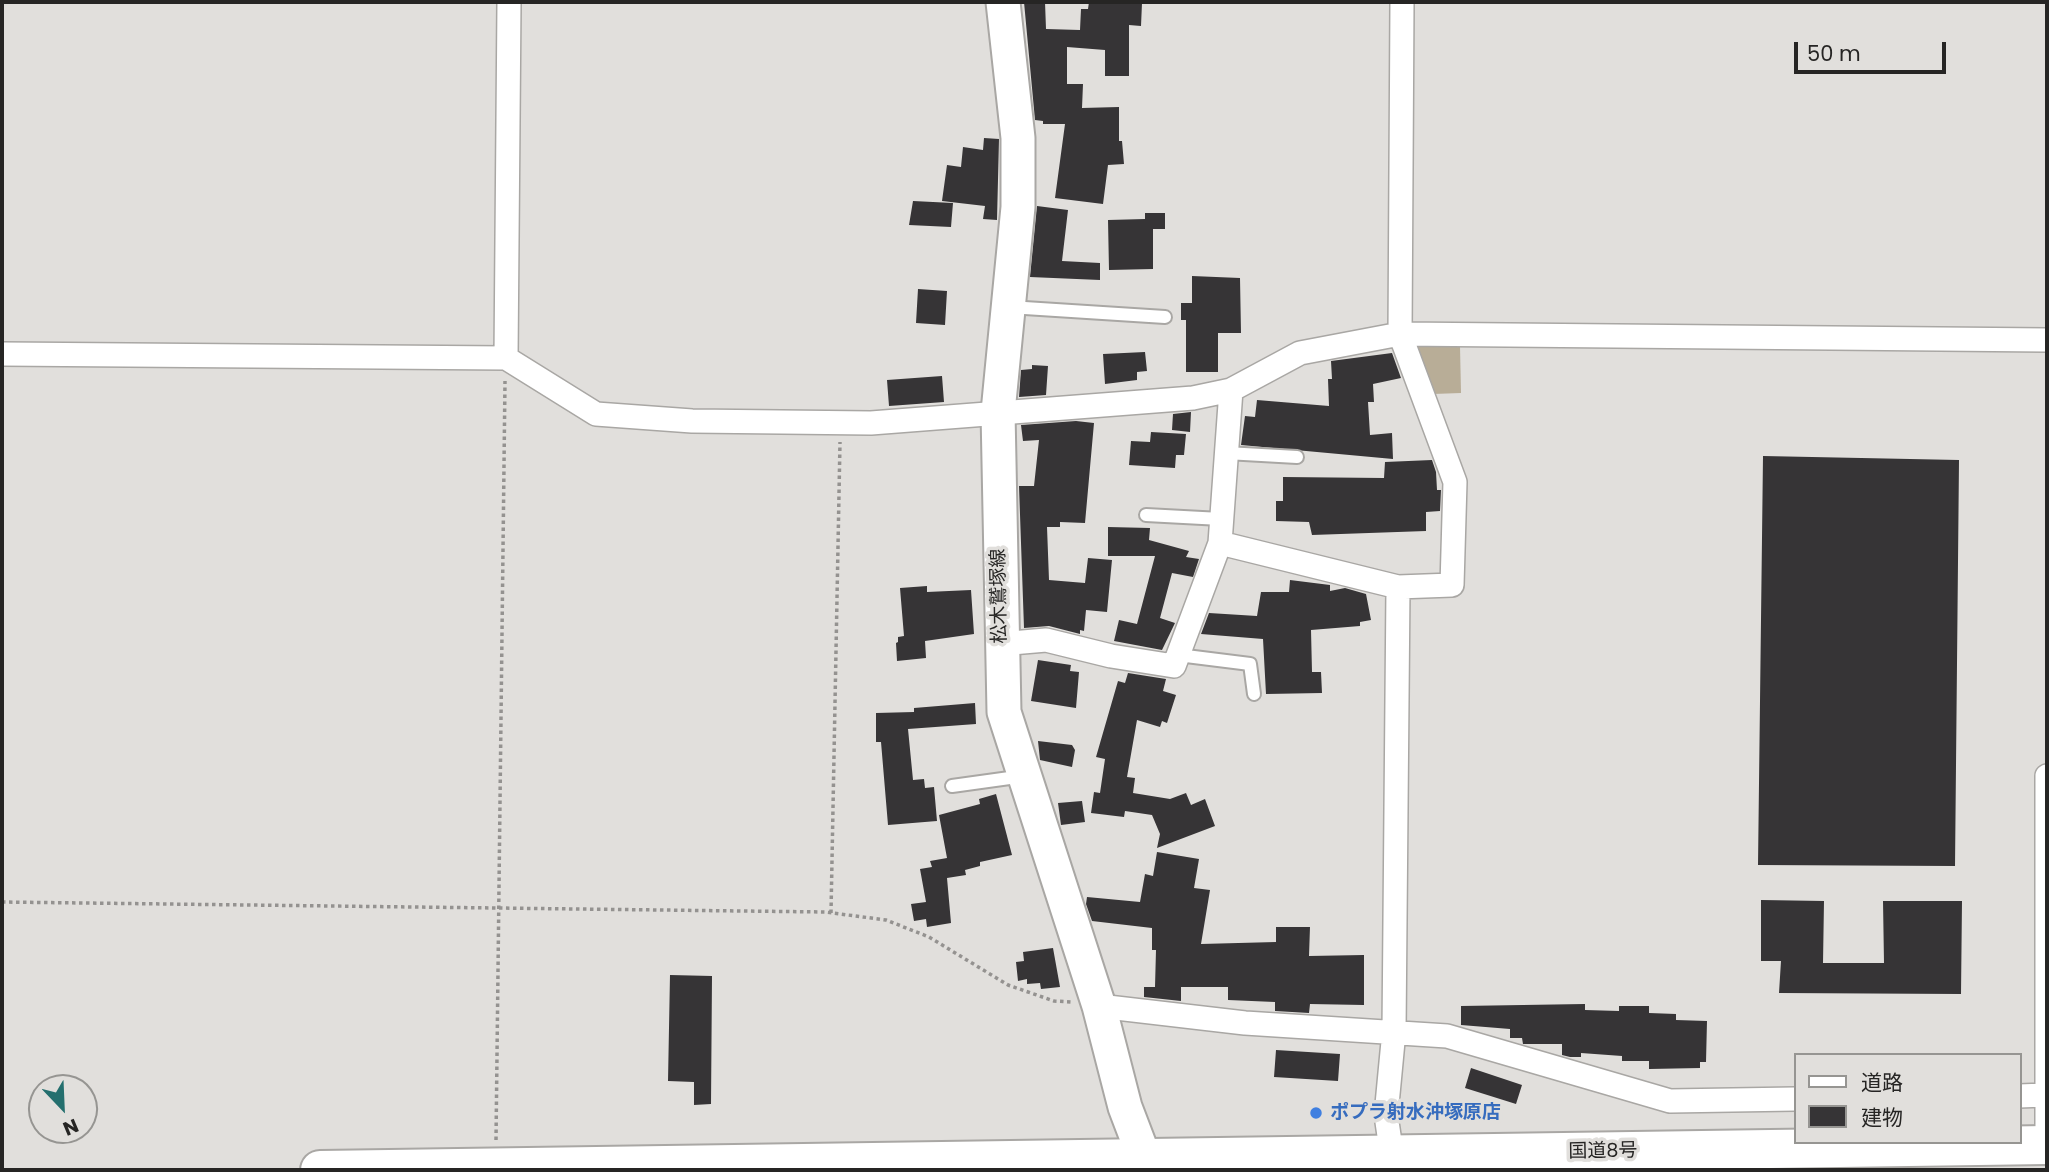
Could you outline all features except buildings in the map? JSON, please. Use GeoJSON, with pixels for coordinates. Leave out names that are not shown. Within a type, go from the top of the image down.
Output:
{"type":"FeatureCollection","features":[{"type":"Feature","properties":{"kind":"highway"},"geometry":{"type":"LineString","coordinates":[[2021,1127],[2046,1115]]}},
{"type":"Feature","properties":{"kind":"highway"},"geometry":{"type":"LineString","coordinates":[[1835,1147],[1863,1144]]}},
{"type":"Feature","properties":{"kind":"highway","name":"国道8号"},"geometry":{"type":"LineString","coordinates":[[320,1170],[495,1167],[1147,1166],[1392,1156],[1835,1147],[2047,1146]]}},
{"type":"Feature","properties":{"kind":"main road","name":"松木鷲塚線"},"geometry":{"type":"LineString","coordinates":[[1003,2],[1018,138],[1018,206],[998,412],[1000,644],[1004,712],[1099,1004],[1125,1107],[1147,1166]]}},
{"type":"Feature","properties":{"kind":"street"},"geometry":{"type":"LineString","coordinates":[[506,358],[509,2]]}},
{"type":"Feature","properties":{"kind":"street"},"geometry":{"type":"LineString","coordinates":[[1220,543],[1398,587],[1452,585],[1455,482],[1400,334],[1402,2]]}},
{"type":"Feature","properties":{"kind":"street"},"geometry":{"type":"LineString","coordinates":[[2,354],[506,358],[596,414],[692,421],[840,422],[1193,398],[1231,390],[1300,353],[1400,334],[2047,340]]}},
{"type":"Feature","properties":{"kind":"street"},"geometry":{"type":"LineString","coordinates":[[1000,644],[1046,639],[1111,656],[1174,666],[1220,543],[1231,390]]}},
{"type":"Feature","properties":{"kind":"street"},"geometry":{"type":"LineString","coordinates":[[1392,1156],[1386,1115],[1394,1031],[1398,587]]}},
{"type":"Feature","properties":{"kind":"street"},"geometry":{"type":"LineString","coordinates":[[2047,776],[2047,1140]]}},
{"type":"Feature","properties":{"kind":"street"},"geometry":{"type":"LineString","coordinates":[[1099,1004],[1245,1023],[1447,1036],[1670,1101],[1794,1099]]}},
{"type":"Feature","properties":{"kind":"street"},"geometry":{"type":"LineString","coordinates":[[2021,1097],[2046,1115]]}},
{"type":"Feature","properties":{"kind":"lane"},"geometry":{"type":"LineString","coordinates":[[1009,307],[1165,317]]}},
{"type":"Feature","properties":{"kind":"lane"},"geometry":{"type":"LineString","coordinates":[[1226,453],[1297,457]]}},
{"type":"Feature","properties":{"kind":"lane"},"geometry":{"type":"LineString","coordinates":[[1146,515],[1220,519]]}},
{"type":"Feature","properties":{"kind":"lane"},"geometry":{"type":"LineString","coordinates":[[1178,656],[1250,664],[1254,694]]}},
{"type":"Feature","properties":{"kind":"lane"},"geometry":{"type":"LineString","coordinates":[[952,786],[1024,776]]}},
{"type":"Feature","properties":{"kind":"path"},"geometry":{"type":"LineString","coordinates":[[495,1167],[506,358]]}},
{"type":"Feature","properties":{"kind":"path"},"geometry":{"type":"LineString","coordinates":[[831,913],[840,422]]}},
{"type":"Feature","properties":{"kind":"path"},"geometry":{"type":"LineString","coordinates":[[2,902],[831,913],[886,920],[929,937],[1008,985],[1054,1001],[1099,1004]]}},
{"type":"Feature","properties":{"kind":"shaded area"},"geometry":{"type":"Polygon","coordinates":[[[1460,346],[1461,393],[1433,394],[1416,347],[1460,346]]]}},
{"type":"Feature","properties":{"kind":"place","name":"ポプラ射水沖塚原店"},"geometry":{"type":"Point","coordinates":[1316,1113]}}]}
